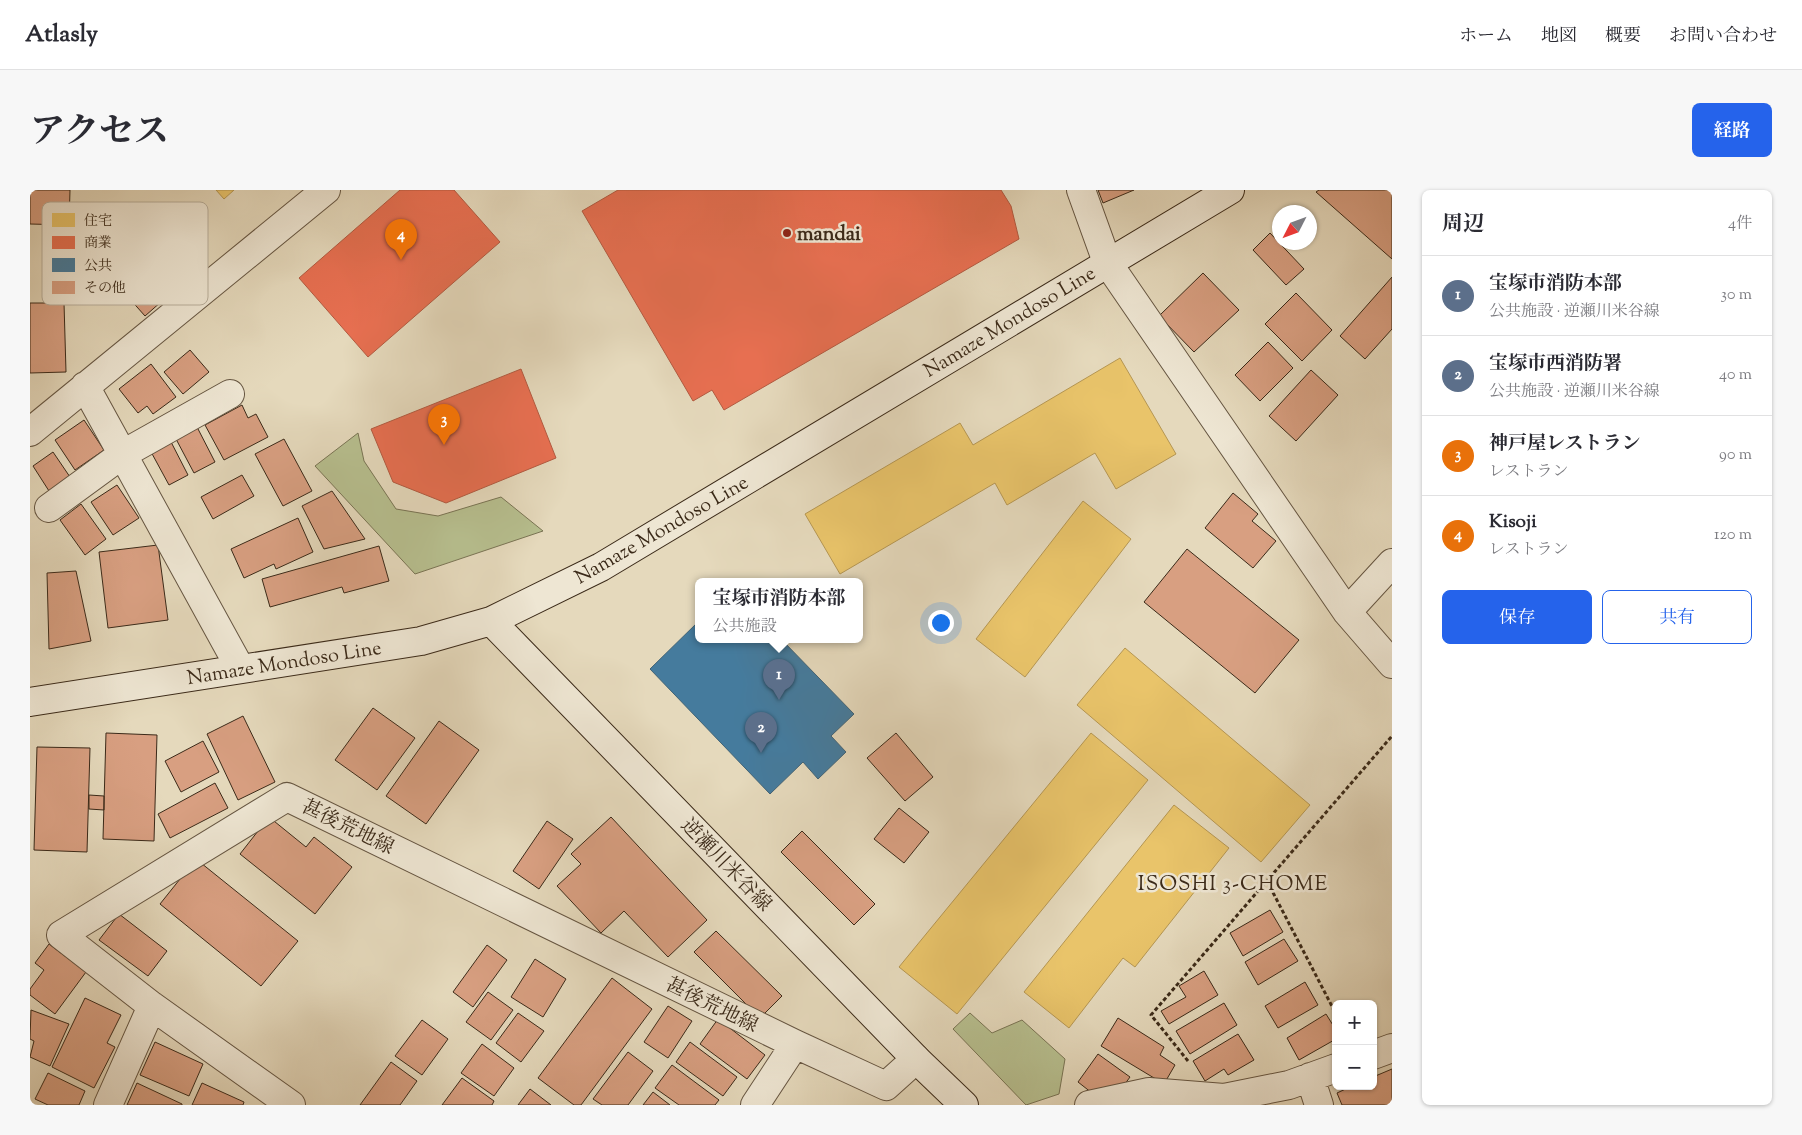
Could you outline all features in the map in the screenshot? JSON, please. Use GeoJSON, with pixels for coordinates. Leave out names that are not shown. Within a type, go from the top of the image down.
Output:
{"type":"FeatureCollection","features":[{"type":"Feature","properties":{"kind":"street"},"geometry":{"type":"LineString","coordinates":[[208,286],[326,190]]}},
{"type":"Feature","properties":{"kind":"street"},"geometry":{"type":"LineString","coordinates":[[1081,190],[1107,262],[1347,612],[1392,664]]}},
{"type":"Feature","properties":{"kind":"street","name":"Namaze Mondoso Line"},"geometry":{"type":"LineString","coordinates":[[30,702],[421,641],[491,621],[601,567],[1230,190]]}},
{"type":"Feature","properties":{"kind":"street"},"geometry":{"type":"LineString","coordinates":[[30,432],[185,305]]}},
{"type":"Feature","properties":{"kind":"street"},"geometry":{"type":"LineString","coordinates":[[85,386],[240,668]]}},
{"type":"Feature","properties":{"kind":"street"},"geometry":{"type":"LineString","coordinates":[[49,508],[123,454],[230,394]]}},
{"type":"Feature","properties":{"kind":"street"},"geometry":{"type":"LineString","coordinates":[[1347,612],[1392,564]]}},
{"type":"Feature","properties":{"kind":"street","name":"逆瀬川米谷線"},"geometry":{"type":"LineString","coordinates":[[491,621],[916,1059],[964,1105]]}},
{"type":"Feature","properties":{"kind":"street","name":"甚後荒地線"},"geometry":{"type":"LineString","coordinates":[[291,1105],[152,1006],[61,935],[287,796],[795,1044]]}},
{"type":"Feature","properties":{"kind":"street"},"geometry":{"type":"LineString","coordinates":[[108,1105],[152,1006]]}},
{"type":"Feature","properties":{"kind":"street"},"geometry":{"type":"LineString","coordinates":[[755,1105],[795,1044],[886,1086],[916,1059]]}},
{"type":"Feature","properties":{"kind":"street"},"geometry":{"type":"LineString","coordinates":[[1377,1054],[1392,1048]]}},
{"type":"Feature","properties":{"kind":"street"},"geometry":{"type":"LineString","coordinates":[[1089,1105],[1149,1092],[1218,1098],[1289,1085],[1332,1069]]}},
{"type":"Feature","properties":{"kind":"street"},"geometry":{"type":"LineString","coordinates":[[1310,1077],[1319,1105]]}},
{"type":"Feature","properties":{"kind":"path"},"geometry":{"type":"LineString","coordinates":[[1218,1098],[1151,1015],[1392,736]]}},
{"type":"Feature","properties":{"kind":"path"},"geometry":{"type":"LineString","coordinates":[[1266,881],[1332,1006]]}},
{"type":"Feature","properties":{"kind":"green space"},"geometry":{"type":"Polygon","coordinates":[[[358,433],[364,461],[396,509],[438,516],[501,497],[543,531],[415,574],[315,466],[358,433]]]}},
{"type":"Feature","properties":{"kind":"green space"},"geometry":{"type":"Polygon","coordinates":[[[970,1013],[992,1033],[1022,1020],[1065,1059],[1059,1094],[1026,1105],[953,1029],[970,1013]]]}},
{"type":"Feature","properties":{"kind":"building: 住宅"},"geometry":{"type":"Polygon","coordinates":[[[216,190],[234,190],[224,199],[216,190]]]}},
{"type":"Feature","properties":{"kind":"building: 住宅"},"geometry":{"type":"Polygon","coordinates":[[[1120,358],[1176,454],[1116,489],[1095,453],[1007,505],[995,483],[840,574],[805,514],[960,423],[973,445],[1120,358]]]}},
{"type":"Feature","properties":{"kind":"building: 住宅"},"geometry":{"type":"Polygon","coordinates":[[[1083,501],[1131,539],[1025,677],[976,639],[1083,501]]]}},
{"type":"Feature","properties":{"kind":"building: 住宅"},"geometry":{"type":"Polygon","coordinates":[[[1125,648],[1310,805],[1261,862],[1077,705],[1125,648]]]}},
{"type":"Feature","properties":{"kind":"building: 住宅"},"geometry":{"type":"Polygon","coordinates":[[[1091,733],[1148,780],[957,1014],[899,967],[1091,733]]]}},
{"type":"Feature","properties":{"kind":"building: 住宅"},"geometry":{"type":"Polygon","coordinates":[[[1174,805],[1229,848],[1135,967],[1123,958],[1069,1028],[1024,992],[1174,805]]]}},
{"type":"Feature","properties":{"kind":"building: 商業"},"geometry":{"type":"Polygon","coordinates":[[[400,190],[454,190],[500,242],[368,357],[299,278],[400,190]]]}},
{"type":"Feature","properties":{"kind":"building: 商業"},"geometry":{"type":"Polygon","coordinates":[[[618,190],[1001,190],[1011,206],[1019,239],[724,410],[712,390],[693,401],[582,211],[618,190]]]}},
{"type":"Feature","properties":{"kind":"building: 商業"},"geometry":{"type":"Polygon","coordinates":[[[521,369],[556,458],[446,503],[393,482],[371,429],[521,369]]]}},
{"type":"Feature","properties":{"kind":"building: 公共"},"geometry":{"type":"Polygon","coordinates":[[[695,625],[695,643],[785,643],[854,714],[831,736],[846,752],[818,779],[803,762],[770,794],[650,669],[695,625]]]}},
{"type":"Feature","properties":{"kind":"building: その他"},"geometry":{"type":"Polygon","coordinates":[[[30,190],[70,190],[70,202],[42,202],[42,224],[30,224],[30,190]]]}},
{"type":"Feature","properties":{"kind":"building: その他"},"geometry":{"type":"Polygon","coordinates":[[[1098,190],[1134,190],[1103,203],[1098,190]]]}},
{"type":"Feature","properties":{"kind":"building: その他"},"geometry":{"type":"Polygon","coordinates":[[[1319,190],[1392,190],[1392,259],[1316,192],[1319,190]]]}},
{"type":"Feature","properties":{"kind":"building: その他"},"geometry":{"type":"Polygon","coordinates":[[[1270,233],[1272,235],[1272,250],[1286,250],[1304,269],[1286,285],[1253,250],[1270,233]]]}},
{"type":"Feature","properties":{"kind":"building: その他"},"geometry":{"type":"Polygon","coordinates":[[[1203,273],[1239,310],[1194,352],[1159,316],[1203,273]]]}},
{"type":"Feature","properties":{"kind":"building: その他"},"geometry":{"type":"Polygon","coordinates":[[[1392,277],[1392,329],[1365,359],[1340,336],[1392,277]]]}},
{"type":"Feature","properties":{"kind":"building: その他"},"geometry":{"type":"Polygon","coordinates":[[[1296,293],[1332,330],[1302,361],[1265,324],[1296,293]]]}},
{"type":"Feature","properties":{"kind":"building: その他"},"geometry":{"type":"Polygon","coordinates":[[[30,303],[64,305],[66,372],[30,373],[30,303]]]}},
{"type":"Feature","properties":{"kind":"building: その他"},"geometry":{"type":"Polygon","coordinates":[[[135,305],[158,305],[145,316],[135,305]]]}},
{"type":"Feature","properties":{"kind":"building: その他"},"geometry":{"type":"Polygon","coordinates":[[[1268,342],[1293,368],[1260,401],[1235,375],[1268,342]]]}},
{"type":"Feature","properties":{"kind":"building: その他"},"geometry":{"type":"Polygon","coordinates":[[[190,350],[209,372],[183,394],[164,372],[190,350]]]}},
{"type":"Feature","properties":{"kind":"building: その他"},"geometry":{"type":"Polygon","coordinates":[[[151,364],[176,397],[153,414],[147,406],[138,413],[119,389],[151,364]]]}},
{"type":"Feature","properties":{"kind":"building: その他"},"geometry":{"type":"Polygon","coordinates":[[[1311,370],[1338,395],[1296,441],[1269,416],[1311,370]]]}},
{"type":"Feature","properties":{"kind":"building: その他"},"geometry":{"type":"Polygon","coordinates":[[[242,405],[248,418],[256,414],[268,437],[224,460],[205,425],[242,405]]]}},
{"type":"Feature","properties":{"kind":"building: その他"},"geometry":{"type":"Polygon","coordinates":[[[84,420],[104,450],[75,470],[55,440],[84,420]]]}},
{"type":"Feature","properties":{"kind":"building: その他"},"geometry":{"type":"Polygon","coordinates":[[[197,427],[215,462],[194,473],[176,439],[197,427]]]}},
{"type":"Feature","properties":{"kind":"building: その他"},"geometry":{"type":"Polygon","coordinates":[[[284,439],[312,491],[283,506],[255,454],[284,439]]]}},
{"type":"Feature","properties":{"kind":"building: その他"},"geometry":{"type":"Polygon","coordinates":[[[170,440],[188,475],[169,485],[150,450],[170,440]]]}},
{"type":"Feature","properties":{"kind":"building: その他"},"geometry":{"type":"Polygon","coordinates":[[[53,452],[70,477],[49,491],[33,466],[53,452]]]}},
{"type":"Feature","properties":{"kind":"building: その他"},"geometry":{"type":"Polygon","coordinates":[[[242,475],[254,496],[213,519],[201,497],[242,475]]]}},
{"type":"Feature","properties":{"kind":"building: その他"},"geometry":{"type":"Polygon","coordinates":[[[117,485],[139,518],[113,535],[91,502],[117,485]]]}},
{"type":"Feature","properties":{"kind":"building: その他"},"geometry":{"type":"Polygon","coordinates":[[[332,491],[365,539],[324,549],[302,506],[332,491]]]}},
{"type":"Feature","properties":{"kind":"building: その他"},"geometry":{"type":"Polygon","coordinates":[[[1233,493],[1258,514],[1252,521],[1276,541],[1253,568],[1205,528],[1233,493]]]}},
{"type":"Feature","properties":{"kind":"building: その他"},"geometry":{"type":"Polygon","coordinates":[[[81,504],[106,539],[85,555],[60,520],[81,504]]]}},
{"type":"Feature","properties":{"kind":"building: その他"},"geometry":{"type":"Polygon","coordinates":[[[298,518],[313,552],[276,569],[274,564],[244,578],[231,549],[298,518]]]}},
{"type":"Feature","properties":{"kind":"building: その他"},"geometry":{"type":"Polygon","coordinates":[[[158,545],[168,620],[108,628],[99,552],[158,545]]]}},
{"type":"Feature","properties":{"kind":"building: その他"},"geometry":{"type":"Polygon","coordinates":[[[379,546],[389,581],[344,593],[342,587],[270,607],[262,579],[379,546]]]}},
{"type":"Feature","properties":{"kind":"building: その他"},"geometry":{"type":"Polygon","coordinates":[[[1187,549],[1299,640],[1255,693],[1144,602],[1187,549]]]}},
{"type":"Feature","properties":{"kind":"building: その他"},"geometry":{"type":"Polygon","coordinates":[[[76,571],[91,641],[49,649],[47,573],[76,571]]]}},
{"type":"Feature","properties":{"kind":"building: その他"},"geometry":{"type":"Polygon","coordinates":[[[373,708],[415,738],[377,790],[335,760],[373,708]]]}},
{"type":"Feature","properties":{"kind":"building: その他"},"geometry":{"type":"Polygon","coordinates":[[[243,716],[275,782],[238,800],[207,734],[243,716]]]}},
{"type":"Feature","properties":{"kind":"building: その他"},"geometry":{"type":"Polygon","coordinates":[[[439,721],[479,750],[426,824],[386,796],[439,721]]]}},
{"type":"Feature","properties":{"kind":"building: その他"},"geometry":{"type":"Polygon","coordinates":[[[106,733],[157,735],[154,841],[103,839],[106,733]]]}},
{"type":"Feature","properties":{"kind":"building: その他"},"geometry":{"type":"Polygon","coordinates":[[[896,733],[933,777],[905,801],[867,758],[896,733]]]}},
{"type":"Feature","properties":{"kind":"building: その他"},"geometry":{"type":"Polygon","coordinates":[[[203,741],[219,772],[181,792],[165,761],[203,741]]]}},
{"type":"Feature","properties":{"kind":"building: その他"},"geometry":{"type":"Polygon","coordinates":[[[37,747],[90,748],[87,852],[34,850],[37,747]]]}},
{"type":"Feature","properties":{"kind":"building: その他"},"geometry":{"type":"Polygon","coordinates":[[[215,783],[228,808],[170,838],[158,814],[215,783]]]}},
{"type":"Feature","properties":{"kind":"building: その他"},"geometry":{"type":"Polygon","coordinates":[[[89,795],[104,796],[104,810],[89,809],[89,795]]]}},
{"type":"Feature","properties":{"kind":"building: その他"},"geometry":{"type":"Polygon","coordinates":[[[899,808],[929,832],[904,863],[874,839],[899,808]]]}},
{"type":"Feature","properties":{"kind":"building: その他"},"geometry":{"type":"Polygon","coordinates":[[[269,817],[306,847],[314,837],[352,867],[315,914],[240,854],[269,817]]]}},
{"type":"Feature","properties":{"kind":"building: その他"},"geometry":{"type":"Polygon","coordinates":[[[611,817],[707,920],[668,957],[624,911],[601,933],[557,886],[581,864],[571,854],[611,817]]]}},
{"type":"Feature","properties":{"kind":"building: その他"},"geometry":{"type":"Polygon","coordinates":[[[547,821],[573,839],[539,889],[513,871],[547,821]]]}},
{"type":"Feature","properties":{"kind":"building: その他"},"geometry":{"type":"Polygon","coordinates":[[[802,831],[875,904],[854,925],[781,852],[802,831]]]}},
{"type":"Feature","properties":{"kind":"building: その他"},"geometry":{"type":"Polygon","coordinates":[[[196,859],[298,941],[261,986],[160,904],[196,859]]]}},
{"type":"Feature","properties":{"kind":"building: その他"},"geometry":{"type":"Polygon","coordinates":[[[1270,910],[1283,932],[1243,956],[1230,933],[1270,910]]]}},
{"type":"Feature","properties":{"kind":"building: その他"},"geometry":{"type":"Polygon","coordinates":[[[119,914],[167,951],[148,976],[99,940],[119,914]]]}},
{"type":"Feature","properties":{"kind":"building: その他"},"geometry":{"type":"Polygon","coordinates":[[[716,931],[782,996],[760,1018],[694,952],[716,931]]]}},
{"type":"Feature","properties":{"kind":"building: その他"},"geometry":{"type":"Polygon","coordinates":[[[1284,939],[1298,961],[1258,985],[1245,962],[1284,939]]]}},
{"type":"Feature","properties":{"kind":"building: その他"},"geometry":{"type":"Polygon","coordinates":[[[49,944],[86,972],[55,1014],[30,995],[30,989],[44,970],[35,963],[49,944]]]}},
{"type":"Feature","properties":{"kind":"building: その他"},"geometry":{"type":"Polygon","coordinates":[[[487,945],[507,960],[473,1007],[453,992],[487,945]]]}},
{"type":"Feature","properties":{"kind":"building: その他"},"geometry":{"type":"Polygon","coordinates":[[[535,959],[566,979],[543,1017],[511,997],[535,959]]]}},
{"type":"Feature","properties":{"kind":"building: その他"},"geometry":{"type":"Polygon","coordinates":[[[1204,971],[1218,995],[1169,1024],[1161,1011],[1186,997],[1179,986],[1204,971]]]}},
{"type":"Feature","properties":{"kind":"building: その他"},"geometry":{"type":"Polygon","coordinates":[[[612,978],[652,1009],[581,1105],[574,1105],[538,1078],[612,978]]]}},
{"type":"Feature","properties":{"kind":"building: その他"},"geometry":{"type":"Polygon","coordinates":[[[1305,982],[1318,1005],[1278,1028],[1265,1006],[1305,982]]]}},
{"type":"Feature","properties":{"kind":"building: その他"},"geometry":{"type":"Polygon","coordinates":[[[488,992],[513,1010],[491,1040],[466,1022],[488,992]]]}},
{"type":"Feature","properties":{"kind":"building: その他"},"geometry":{"type":"Polygon","coordinates":[[[85,998],[121,1015],[107,1043],[115,1047],[94,1088],[52,1067],[85,998]]]}},
{"type":"Feature","properties":{"kind":"building: その他"},"geometry":{"type":"Polygon","coordinates":[[[1224,1003],[1237,1025],[1190,1054],[1176,1031],[1224,1003]]]}},
{"type":"Feature","properties":{"kind":"building: その他"},"geometry":{"type":"Polygon","coordinates":[[[668,1006],[692,1021],[668,1058],[644,1042],[668,1006]]]}},
{"type":"Feature","properties":{"kind":"building: その他"},"geometry":{"type":"Polygon","coordinates":[[[31,1010],[69,1024],[50,1066],[30,1057],[34,1041],[30,1039],[31,1010]]]}},
{"type":"Feature","properties":{"kind":"building: その他"},"geometry":{"type":"Polygon","coordinates":[[[518,1013],[544,1031],[521,1062],[496,1043],[518,1013]]]}},
{"type":"Feature","properties":{"kind":"building: その他"},"geometry":{"type":"Polygon","coordinates":[[[1326,1014],[1332,1024],[1332,1041],[1299,1060],[1287,1038],[1326,1014]]]}},
{"type":"Feature","properties":{"kind":"building: その他"},"geometry":{"type":"Polygon","coordinates":[[[1118,1018],[1164,1047],[1160,1055],[1175,1065],[1164,1084],[1101,1046],[1118,1018]]]}},
{"type":"Feature","properties":{"kind":"building: その他"},"geometry":{"type":"Polygon","coordinates":[[[718,1019],[765,1055],[747,1079],[700,1044],[718,1019]]]}},
{"type":"Feature","properties":{"kind":"building: その他"},"geometry":{"type":"Polygon","coordinates":[[[422,1020],[448,1039],[422,1075],[395,1056],[422,1020]]]}},
{"type":"Feature","properties":{"kind":"building: その他"},"geometry":{"type":"Polygon","coordinates":[[[1238,1034],[1254,1060],[1228,1075],[1224,1069],[1205,1081],[1193,1061],[1238,1034]]]}},
{"type":"Feature","properties":{"kind":"building: その他"},"geometry":{"type":"Polygon","coordinates":[[[155,1042],[203,1064],[189,1096],[140,1075],[155,1042]]]}},
{"type":"Feature","properties":{"kind":"building: その他"},"geometry":{"type":"Polygon","coordinates":[[[690,1042],[737,1077],[723,1096],[676,1062],[690,1042]]]}},
{"type":"Feature","properties":{"kind":"building: その他"},"geometry":{"type":"Polygon","coordinates":[[[482,1044],[514,1068],[494,1096],[461,1073],[482,1044]]]}},
{"type":"Feature","properties":{"kind":"building: その他"},"geometry":{"type":"Polygon","coordinates":[[[628,1052],[653,1071],[628,1105],[602,1105],[593,1099],[628,1052]]]}},
{"type":"Feature","properties":{"kind":"building: その他"},"geometry":{"type":"Polygon","coordinates":[[[1098,1054],[1130,1077],[1122,1088],[1092,1093],[1078,1082],[1098,1054]]]}},
{"type":"Feature","properties":{"kind":"building: その他"},"geometry":{"type":"Polygon","coordinates":[[[391,1062],[417,1081],[400,1105],[360,1105],[391,1062]]]}},
{"type":"Feature","properties":{"kind":"building: その他"},"geometry":{"type":"Polygon","coordinates":[[[672,1065],[719,1100],[715,1105],[679,1105],[655,1088],[672,1065]]]}},
{"type":"Feature","properties":{"kind":"building: その他"},"geometry":{"type":"Polygon","coordinates":[[[1392,1069],[1392,1105],[1342,1105],[1337,1093],[1343,1090],[1377,1090],[1377,1075],[1392,1069]]]}},
{"type":"Feature","properties":{"kind":"building: その他"},"geometry":{"type":"Polygon","coordinates":[[[48,1073],[85,1091],[79,1105],[48,1105],[35,1099],[48,1073]]]}},
{"type":"Feature","properties":{"kind":"building: その他"},"geometry":{"type":"Polygon","coordinates":[[[462,1078],[494,1101],[492,1105],[442,1105],[462,1078]]]}},
{"type":"Feature","properties":{"kind":"building: その他"},"geometry":{"type":"Polygon","coordinates":[[[137,1083],[182,1104],[182,1105],[127,1105],[137,1083]]]}},
{"type":"Feature","properties":{"kind":"building: その他"},"geometry":{"type":"Polygon","coordinates":[[[202,1083],[244,1102],[243,1105],[192,1105],[202,1083]]]}},
{"type":"Feature","properties":{"kind":"building: その他"},"geometry":{"type":"Polygon","coordinates":[[[530,1089],[551,1105],[518,1105],[530,1089]]]}},
{"type":"Feature","properties":{"kind":"building: その他"},"geometry":{"type":"Polygon","coordinates":[[[653,1092],[670,1105],[643,1105],[653,1092]]]}},
{"type":"Feature","properties":{"kind":"place","name":"mandai"},"geometry":{"type":"Point","coordinates":[787,233]}},
{"type":"Feature","properties":{"kind":"place","name":"Kisoji"},"geometry":{"type":"Point","coordinates":[401,260]}},
{"type":"Feature","properties":{"kind":"place","name":"神戸屋レストラン"},"geometry":{"type":"Point","coordinates":[444,445]}},
{"type":"Feature","properties":{"kind":"place","name":"宝塚市消防本部"},"geometry":{"type":"Point","coordinates":[779,700]}},
{"type":"Feature","properties":{"kind":"place","name":"宝塚市西消防署"},"geometry":{"type":"Point","coordinates":[761,753]}},
{"type":"Feature","properties":{"kind":"district","name":"ISOSHI 3-CHOME"},"geometry":{"type":"Point","coordinates":[1233,883]}}]}
